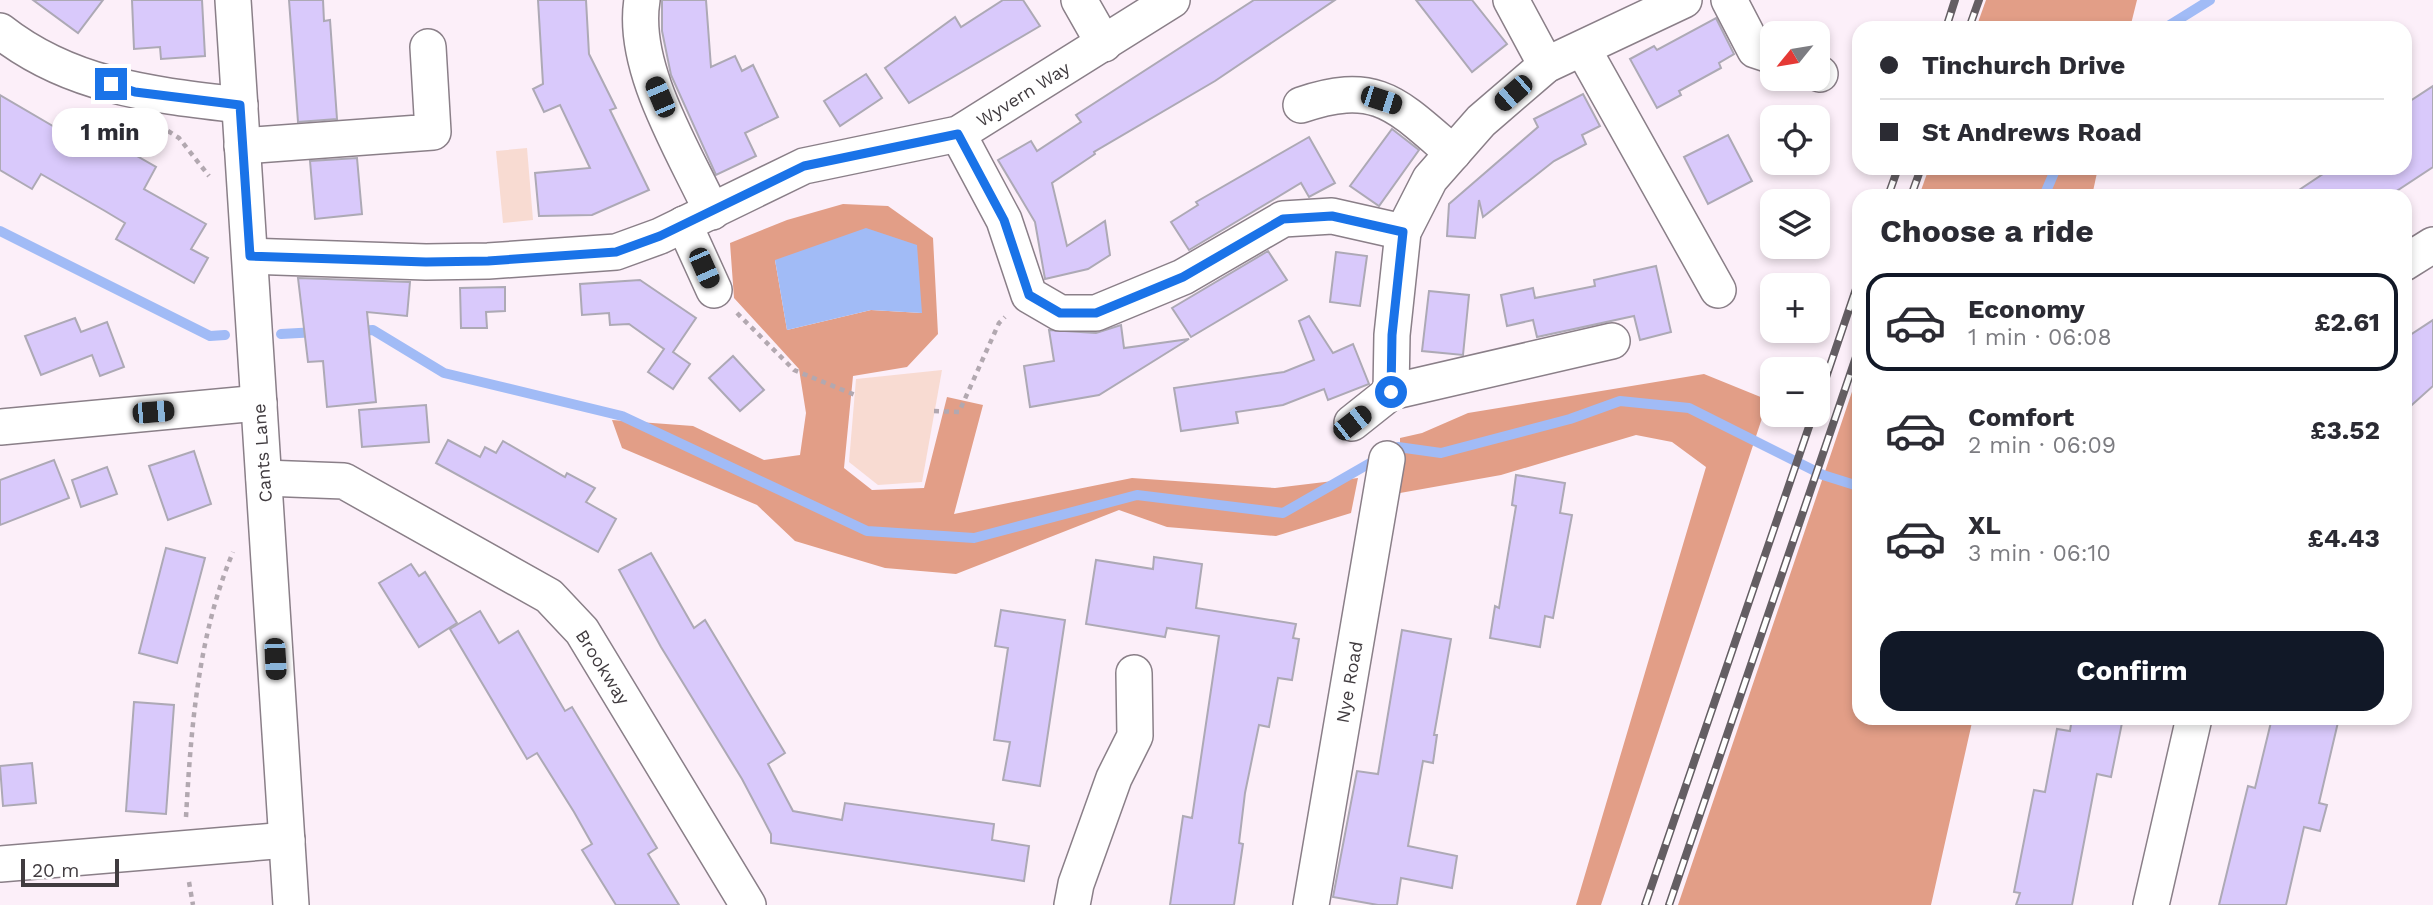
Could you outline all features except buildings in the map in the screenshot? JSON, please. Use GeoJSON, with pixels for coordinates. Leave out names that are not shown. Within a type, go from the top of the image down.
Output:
{"type":"FeatureCollection","features":[{"type":"Feature","properties":{"kind":"street","name":"Cants Lane"},"geometry":{"type":"LineString","coordinates":[[233,0],[291,905]]}},
{"type":"Feature","properties":{"kind":"street"},"geometry":{"type":"LineString","coordinates":[[642,0],[639,16],[645,62],[698,218],[714,290]]}},
{"type":"Feature","properties":{"kind":"street"},"geometry":{"type":"LineString","coordinates":[[1079,0],[1104,44]]}},
{"type":"Feature","properties":{"kind":"street","name":"Wyvern Way"},"geometry":{"type":"LineString","coordinates":[[250,256],[426,262],[616,252],[698,218],[804,166],[958,134],[1172,0]]}},
{"type":"Feature","properties":{"kind":"street"},"geometry":{"type":"LineString","coordinates":[[1511,0],[1546,65]]}},
{"type":"Feature","properties":{"kind":"street"},"geometry":{"type":"LineString","coordinates":[[1391,392],[1392,335],[1403,232],[1430,179],[1481,121],[1546,65],[1684,0]]}},
{"type":"Feature","properties":{"kind":"street"},"geometry":{"type":"LineString","coordinates":[[1729,0],[1755,50],[1760,52]]}},
{"type":"Feature","properties":{"kind":"street"},"geometry":{"type":"LineString","coordinates":[[0,31],[62,69],[135,92],[240,105]]}},
{"type":"Feature","properties":{"kind":"street"},"geometry":{"type":"LineString","coordinates":[[242,146],[433,132],[428,47]]}},
{"type":"Feature","properties":{"kind":"street"},"geometry":{"type":"LineString","coordinates":[[1583,49],[1718,290]]}},
{"type":"Feature","properties":{"kind":"street"},"geometry":{"type":"LineString","coordinates":[[1301,105],[1334,94],[1364,94],[1397,105],[1453,153]]}},
{"type":"Feature","properties":{"kind":"street"},"geometry":{"type":"LineString","coordinates":[[958,134],[1004,220],[1029,295],[1060,313],[1096,313],[1183,277],[1283,219],[1332,216],[1403,232]]}},
{"type":"Feature","properties":{"kind":"street"},"geometry":{"type":"LineString","coordinates":[[2412,258],[2433,245]]}},
{"type":"Feature","properties":{"kind":"street"},"geometry":{"type":"LineString","coordinates":[[1352,423],[1391,392],[1612,341]]}},
{"type":"Feature","properties":{"kind":"street"},"geometry":{"type":"LineString","coordinates":[[0,427],[259,403]]}},
{"type":"Feature","properties":{"kind":"street","name":"Nye Road"},"geometry":{"type":"LineString","coordinates":[[1311,905],[1387,459]]}},
{"type":"Feature","properties":{"kind":"street","name":"Brookway"},"geometry":{"type":"LineString","coordinates":[[264,478],[344,481],[549,596],[582,631],[748,905]]}},
{"type":"Feature","properties":{"kind":"street"},"geometry":{"type":"LineString","coordinates":[[1072,905],[1076,884],[1114,778],[1135,736],[1134,673]]}},
{"type":"Feature","properties":{"kind":"street"},"geometry":{"type":"LineString","coordinates":[[2151,905],[2192,725]]}},
{"type":"Feature","properties":{"kind":"street"},"geometry":{"type":"LineString","coordinates":[[0,864],[287,840]]}},
{"type":"Feature","properties":{"kind":"path"},"geometry":{"type":"LineString","coordinates":[[714,290],[794,370],[855,395]]}},
{"type":"Feature","properties":{"kind":"path"},"geometry":{"type":"LineString","coordinates":[[934,411],[959,412],[999,323],[1029,295]]}},
{"type":"Feature","properties":{"kind":"path"},"geometry":{"type":"LineString","coordinates":[[193,905],[184,848],[195,698],[217,602],[235,547],[256,531],[267,529]]}},
{"type":"Feature","properties":{"kind":"shaded area"},"geometry":{"type":"Polygon","coordinates":[[[1986,0],[2137,0],[2132,21],[1978,21],[1986,0]]]}},
{"type":"Feature","properties":{"kind":"shaded area"},"geometry":{"type":"Polygon","coordinates":[[[527,148],[533,220],[503,223],[496,151],[527,148]]]}},
{"type":"Feature","properties":{"kind":"shaded area"},"geometry":{"type":"Polygon","coordinates":[[[1926,175],[2096,175],[2094,189],[1922,189],[1926,175]]]}},
{"type":"Feature","properties":{"kind":"shaded area"},"geometry":{"type":"Polygon","coordinates":[[[843,204],[888,206],[933,238],[938,334],[907,367],[853,376],[844,468],[872,490],[924,488],[947,397],[983,405],[954,514],[1132,478],[1275,488],[1358,478],[1351,513],[1276,536],[1167,527],[1119,510],[956,574],[885,568],[795,541],[757,505],[622,448],[612,420],[693,426],[764,460],[800,455],[806,413],[799,369],[734,298],[730,243],[787,220],[843,204]],[[775,260],[787,330],[871,310],[922,313],[775,260]]]}},
{"type":"Feature","properties":{"kind":"shaded area"},"geometry":{"type":"Polygon","coordinates":[[[942,370],[922,482],[878,485],[849,462],[856,379],[942,370]]]}},
{"type":"Feature","properties":{"kind":"shaded area"},"geometry":{"type":"Polygon","coordinates":[[[1704,374],[1760,397],[1760,424],[1601,905],[1576,905],[1706,467],[1672,442],[1636,435],[1501,475],[1400,493],[1400,438],[1422,433],[1468,413],[1704,374]]]}},
{"type":"Feature","properties":{"kind":"shaded area"},"geometry":{"type":"Polygon","coordinates":[[[1852,392],[1852,725],[1971,725],[1931,905],[1678,905],[1852,392]]]}},
{"type":"Feature","properties":{"kind":"water"},"geometry":{"type":"Polygon","coordinates":[[[866,228],[917,245],[922,313],[871,310],[787,330],[775,260],[866,228]]]}},
{"type":"Feature","properties":{"kind":"waterway"},"geometry":{"type":"LineString","coordinates":[[2176,21],[2210,0]]}},
{"type":"Feature","properties":{"kind":"waterway"},"geometry":{"type":"LineString","coordinates":[[2047,189],[2053,175]]}},
{"type":"Feature","properties":{"kind":"waterway"},"geometry":{"type":"LineString","coordinates":[[0,231],[210,336],[225,335]]}},
{"type":"Feature","properties":{"kind":"waterway"},"geometry":{"type":"LineString","coordinates":[[356,331],[373,330],[444,373],[622,416],[867,531],[974,538],[1137,495],[1283,513],[1398,447],[1441,453],[1570,419],[1620,401],[1689,408],[1823,475],[1852,484]]}},
{"type":"Feature","properties":{"kind":"waterway"},"geometry":{"type":"LineString","coordinates":[[281,334],[317,332]]}},
{"type":"Feature","properties":{"kind":"railway"},"geometry":{"type":"LineString","coordinates":[[1948,21],[1955,0]]}},
{"type":"Feature","properties":{"kind":"railway"},"geometry":{"type":"LineString","coordinates":[[1972,21],[1979,0]]}},
{"type":"Feature","properties":{"kind":"railway"},"geometry":{"type":"LineString","coordinates":[[1890,189],[1896,175]]}},
{"type":"Feature","properties":{"kind":"railway"},"geometry":{"type":"LineString","coordinates":[[1914,189],[1918,175]]}},
{"type":"Feature","properties":{"kind":"railway"},"geometry":{"type":"LineString","coordinates":[[1830,366],[1852,301]]}},
{"type":"Feature","properties":{"kind":"railway"},"geometry":{"type":"LineString","coordinates":[[1669,905],[1852,369]]}},
{"type":"Feature","properties":{"kind":"railway"},"geometry":{"type":"LineString","coordinates":[[1645,905],[1809,427]]}},
{"type":"Feature","properties":{"kind":"route"},"geometry":{"type":"LineString","coordinates":[[111,84],[135,92],[240,105],[250,256],[426,262],[488,261],[616,252],[660,236],[804,166],[958,134],[1004,220],[1029,295],[1060,313],[1096,313],[1183,277],[1283,219],[1332,216],[1403,232],[1392,335],[1391,392]]}}]}
